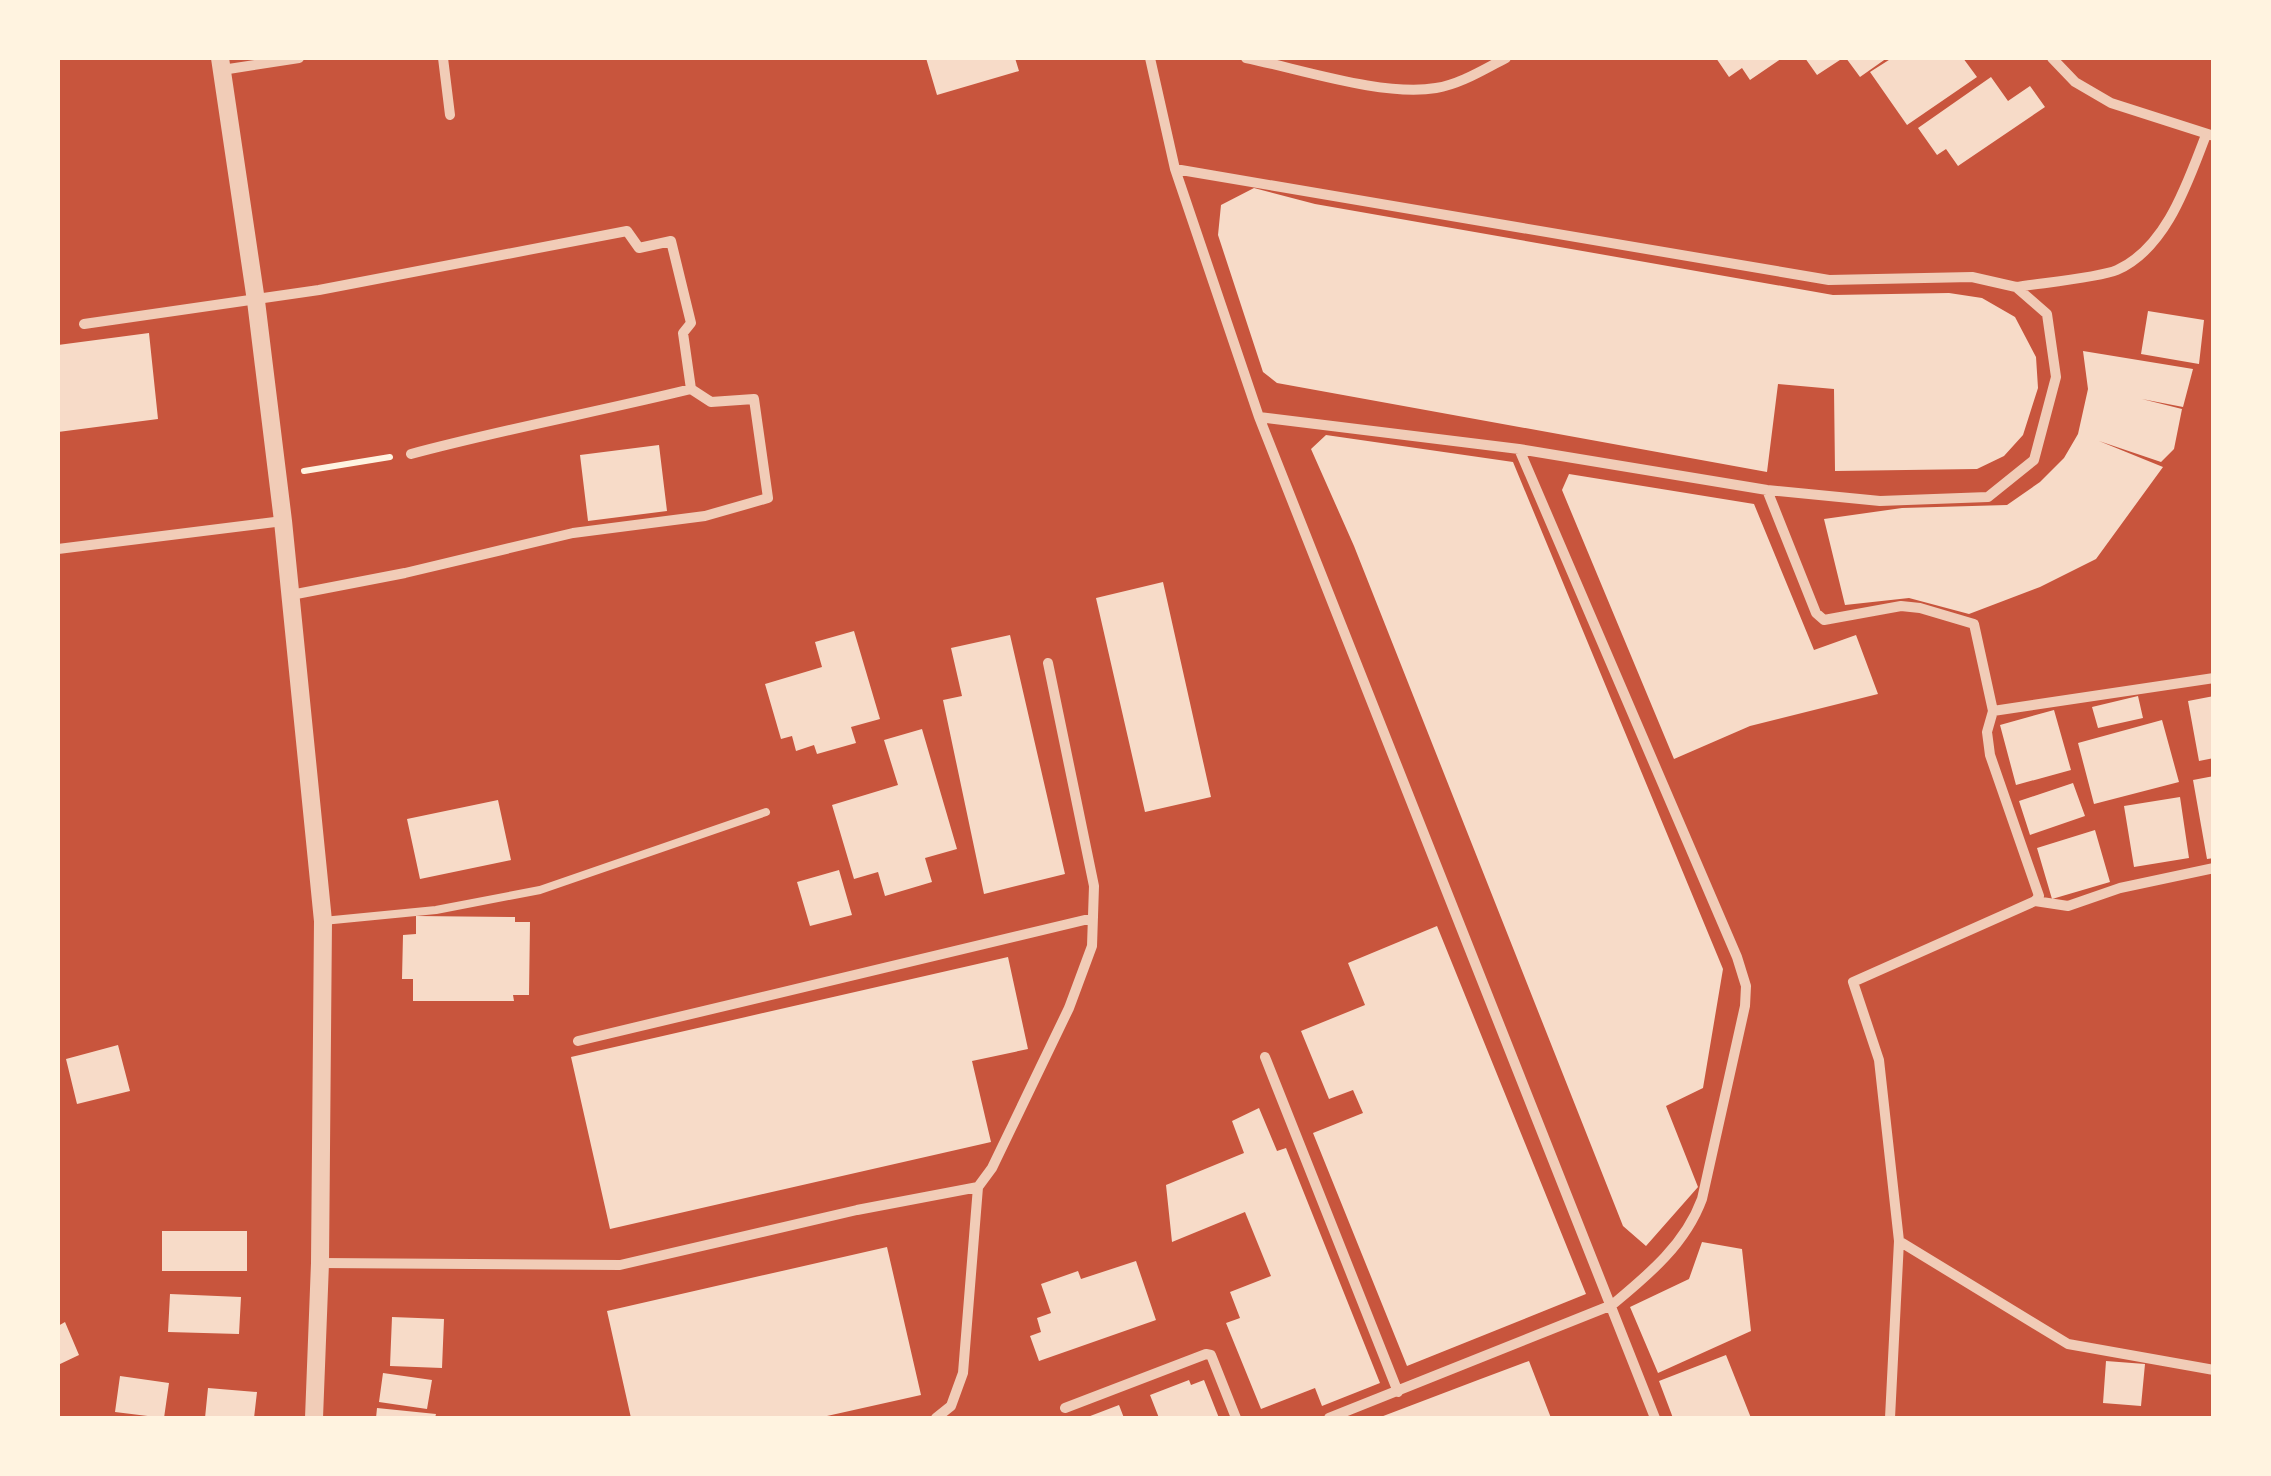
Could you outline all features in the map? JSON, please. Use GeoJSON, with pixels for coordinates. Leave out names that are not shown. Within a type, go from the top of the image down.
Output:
{"type":"FeatureCollection","features":[{"type":"Feature","properties":{"kind":"street"},"geometry":{"type":"LineString","coordinates":[[299,58],[221,64],[283,521],[323,921],[320,1262],[314,1418]]}},
{"type":"Feature","properties":{"kind":"street"},"geometry":{"type":"LineString","coordinates":[[443,58],[450,115]]}},
{"type":"Feature","properties":{"kind":"street"},"geometry":{"type":"LineString","coordinates":[[1150,58],[1175,169],[1260,418],[1655,1418]]}},
{"type":"Feature","properties":{"kind":"street"},"geometry":{"type":"LineString","coordinates":[[1246,58],[1404,91],[1438,88],[1463,80],[1506,58]]}},
{"type":"Feature","properties":{"kind":"street"},"geometry":{"type":"LineString","coordinates":[[1175,169],[1829,280],[1972,277],[2016,286],[2117,270],[2151,245],[2184,191],[2210,135],[2111,103],[2076,82],[2052,58]]}},
{"type":"Feature","properties":{"kind":"street"},"geometry":{"type":"LineString","coordinates":[[84,324],[256,301],[626,232],[640,248],[671,241],[691,323],[683,333],[690,389]]}},
{"type":"Feature","properties":{"kind":"street"},"geometry":{"type":"LineString","coordinates":[[1260,418],[1519,448],[1767,490],[1880,501],[1988,497],[2034,460],[2056,378],[2048,314],[2016,286]]}},
{"type":"Feature","properties":{"kind":"street"},"geometry":{"type":"LineString","coordinates":[[290,595],[405,573],[573,533],[706,516],[768,498],[754,399],[712,402],[690,389],[507,428],[411,454]]}},
{"type":"Feature","properties":{"kind":"street"},"geometry":{"type":"LineString","coordinates":[[1328,1418],[1612,1306],[1667,1256],[1695,1217],[1744,1006],[1746,986],[1737,957],[1519,448]]}},
{"type":"Feature","properties":{"kind":"street"},"geometry":{"type":"LineString","coordinates":[[1767,490],[1816,613],[1824,620],[1902,606],[1971,621],[1993,711],[1987,732],[1990,755],[2038,892],[2035,901]]}},
{"type":"Feature","properties":{"kind":"street"},"geometry":{"type":"LineString","coordinates":[[58,548],[283,521]]}},
{"type":"Feature","properties":{"kind":"street"},"geometry":{"type":"LineString","coordinates":[[936,1418],[951,1406],[963,1372],[978,1187],[992,1168],[1083,976],[1092,946],[1094,886],[1048,663]]}},
{"type":"Feature","properties":{"kind":"street"},"geometry":{"type":"LineString","coordinates":[[1993,711],[2214,678]]}},
{"type":"Feature","properties":{"kind":"street"},"geometry":{"type":"LineString","coordinates":[[1890,1418],[1900,1240],[1879,1060],[1854,982],[2035,901],[2068,906],[2120,888],[2214,868]]}},
{"type":"Feature","properties":{"kind":"street"},"geometry":{"type":"LineString","coordinates":[[578,1041],[1093,918]]}},
{"type":"Feature","properties":{"kind":"street"},"geometry":{"type":"LineString","coordinates":[[1265,1058],[1398,1392]]}},
{"type":"Feature","properties":{"kind":"street"},"geometry":{"type":"LineString","coordinates":[[320,1262],[620,1264],[978,1187]]}},
{"type":"Feature","properties":{"kind":"street"},"geometry":{"type":"LineString","coordinates":[[1900,1240],[2068,1344],[2214,1370]]}},
{"type":"Feature","properties":{"kind":"street"},"geometry":{"type":"LineString","coordinates":[[1065,1408],[1206,1354],[1211,1355],[1236,1418]]}},
{"type":"Feature","properties":{"kind":"lane"},"geometry":{"type":"LineString","coordinates":[[323,921],[436,910],[540,890],[766,812]]}},
{"type":"Feature","properties":{"kind":"path"},"geometry":{"type":"LineString","coordinates":[[328,467],[411,454]]}},
{"type":"Feature","properties":{"kind":"building"},"geometry":{"type":"Polygon","coordinates":[[[926,58],[1015,58],[1019,71],[937,95],[926,58]]]}},
{"type":"Feature","properties":{"kind":"building"},"geometry":{"type":"Polygon","coordinates":[[[1716,58],[1782,58],[1750,80],[1742,68],[1729,77],[1716,58]]]}},
{"type":"Feature","properties":{"kind":"building"},"geometry":{"type":"Polygon","coordinates":[[[1805,58],[1843,58],[1817,75],[1805,58]]]}},
{"type":"Feature","properties":{"kind":"building"},"geometry":{"type":"Polygon","coordinates":[[[1846,58],[1887,58],[1860,77],[1846,58]]]}},
{"type":"Feature","properties":{"kind":"building"},"geometry":{"type":"Polygon","coordinates":[[[1892,58],[1963,58],[1977,77],[1907,125],[1870,72],[1892,58]]]}},
{"type":"Feature","properties":{"kind":"building"},"geometry":{"type":"Polygon","coordinates":[[[1991,77],[2008,101],[2030,86],[2045,107],[1958,166],[1946,149],[1937,155],[1918,128],[1991,77]]]}},
{"type":"Feature","properties":{"kind":"building"},"geometry":{"type":"Polygon","coordinates":[[[1254,188],[1315,204],[1833,295],[1949,293],[1982,298],[2015,317],[2036,357],[2038,388],[2023,435],[2004,456],[1977,469],[1835,471],[1834,389],[1778,384],[1767,472],[1277,383],[1263,372],[1218,235],[1221,205],[1254,188]]]}},
{"type":"Feature","properties":{"kind":"building"},"geometry":{"type":"Polygon","coordinates":[[[2148,311],[2204,320],[2199,364],[2141,354],[2148,311]]]}},
{"type":"Feature","properties":{"kind":"building"},"geometry":{"type":"Polygon","coordinates":[[[149,333],[158,419],[58,432],[58,345],[149,333]]]}},
{"type":"Feature","properties":{"kind":"building"},"geometry":{"type":"Polygon","coordinates":[[[2083,351],[2193,369],[2183,407],[2142,399],[2182,409],[2174,449],[2161,462],[2099,441],[2163,467],[2096,559],[2040,587],[1969,614],[1909,598],[1845,605],[1824,519],[1902,508],[2007,505],[2040,482],[2064,458],[2078,434],[2088,389],[2083,351]]]}},
{"type":"Feature","properties":{"kind":"building"},"geometry":{"type":"Polygon","coordinates":[[[1326,435],[1513,462],[1723,969],[1703,1088],[1666,1106],[1698,1187],[1646,1246],[1623,1226],[1354,546],[1311,449],[1326,435]]]}},
{"type":"Feature","properties":{"kind":"building"},"geometry":{"type":"Polygon","coordinates":[[[659,445],[667,511],[588,521],[580,455],[659,445]]]}},
{"type":"Feature","properties":{"kind":"building"},"geometry":{"type":"Polygon","coordinates":[[[1569,474],[1754,504],[1814,650],[1856,635],[1878,694],[1750,726],[1674,759],[1562,490],[1569,474]]]}},
{"type":"Feature","properties":{"kind":"building"},"geometry":{"type":"Polygon","coordinates":[[[1163,582],[1211,797],[1145,812],[1096,598],[1163,582]]]}},
{"type":"Feature","properties":{"kind":"building"},"geometry":{"type":"Polygon","coordinates":[[[854,631],[880,719],[851,727],[856,743],[817,754],[814,745],[796,751],[792,736],[781,739],[765,684],[822,667],[815,642],[854,631]]]}},
{"type":"Feature","properties":{"kind":"building"},"geometry":{"type":"Polygon","coordinates":[[[1010,635],[1065,874],[984,894],[943,700],[962,696],[951,648],[1010,635]]]}},
{"type":"Feature","properties":{"kind":"building"},"geometry":{"type":"Polygon","coordinates":[[[2138,696],[2143,718],[2098,728],[2092,707],[2138,696]]]}},
{"type":"Feature","properties":{"kind":"building"},"geometry":{"type":"Polygon","coordinates":[[[2214,696],[2214,758],[2199,761],[2188,701],[2214,696]]]}},
{"type":"Feature","properties":{"kind":"building"},"geometry":{"type":"Polygon","coordinates":[[[2054,710],[2071,770],[2016,785],[2000,725],[2054,710]]]}},
{"type":"Feature","properties":{"kind":"building"},"geometry":{"type":"Polygon","coordinates":[[[2162,720],[2179,782],[2094,804],[2078,743],[2162,720]]]}},
{"type":"Feature","properties":{"kind":"building"},"geometry":{"type":"Polygon","coordinates":[[[922,729],[957,849],[925,858],[932,882],[885,896],[878,872],[854,879],[832,805],[898,785],[884,740],[922,729]]]}},
{"type":"Feature","properties":{"kind":"building"},"geometry":{"type":"Polygon","coordinates":[[[2214,776],[2214,858],[2207,859],[2193,780],[2214,776]]]}},
{"type":"Feature","properties":{"kind":"building"},"geometry":{"type":"Polygon","coordinates":[[[2073,783],[2085,816],[2030,835],[2019,801],[2073,783]]]}},
{"type":"Feature","properties":{"kind":"building"},"geometry":{"type":"Polygon","coordinates":[[[2180,797],[2189,858],[2134,867],[2124,806],[2180,797]]]}},
{"type":"Feature","properties":{"kind":"building"},"geometry":{"type":"Polygon","coordinates":[[[498,800],[511,860],[420,879],[407,819],[498,800]]]}},
{"type":"Feature","properties":{"kind":"building"},"geometry":{"type":"Polygon","coordinates":[[[2095,830],[2110,882],[2052,899],[2037,848],[2095,830]]]}},
{"type":"Feature","properties":{"kind":"building"},"geometry":{"type":"Polygon","coordinates":[[[839,870],[852,915],[810,926],[797,882],[839,870]]]}},
{"type":"Feature","properties":{"kind":"building"},"geometry":{"type":"Polygon","coordinates":[[[416,916],[515,917],[515,922],[530,922],[529,995],[513,995],[514,1001],[413,1001],[413,979],[402,979],[403,935],[416,934],[416,916]]]}},
{"type":"Feature","properties":{"kind":"building"},"geometry":{"type":"Polygon","coordinates":[[[1437,926],[1586,1294],[1407,1366],[1313,1133],[1363,1113],[1353,1090],[1329,1099],[1301,1031],[1365,1005],[1348,963],[1437,926]]]}},
{"type":"Feature","properties":{"kind":"building"},"geometry":{"type":"Polygon","coordinates":[[[1008,957],[1028,1049],[972,1061],[991,1142],[610,1229],[571,1057],[1008,957]]]}},
{"type":"Feature","properties":{"kind":"building"},"geometry":{"type":"Polygon","coordinates":[[[118,1045],[130,1091],[77,1104],[66,1059],[118,1045]]]}},
{"type":"Feature","properties":{"kind":"building"},"geometry":{"type":"Polygon","coordinates":[[[1259,1108],[1277,1151],[1286,1148],[1380,1383],[1322,1406],[1315,1388],[1261,1409],[1226,1323],[1240,1318],[1230,1292],[1271,1276],[1245,1212],[1172,1242],[1166,1185],[1244,1153],[1232,1121],[1259,1108]]]}},
{"type":"Feature","properties":{"kind":"building"},"geometry":{"type":"Polygon","coordinates":[[[162,1231],[247,1231],[247,1271],[162,1271],[162,1231]]]}},
{"type":"Feature","properties":{"kind":"building"},"geometry":{"type":"Polygon","coordinates":[[[1702,1242],[1742,1249],[1751,1331],[1658,1373],[1630,1307],[1689,1279],[1702,1242]]]}},
{"type":"Feature","properties":{"kind":"building"},"geometry":{"type":"Polygon","coordinates":[[[887,1247],[921,1395],[818,1418],[631,1418],[607,1311],[887,1247]]]}},
{"type":"Feature","properties":{"kind":"building"},"geometry":{"type":"Polygon","coordinates":[[[1136,1261],[1156,1320],[1039,1361],[1030,1336],[1041,1332],[1037,1318],[1051,1313],[1041,1284],[1078,1271],[1081,1279],[1136,1261]]]}},
{"type":"Feature","properties":{"kind":"building"},"geometry":{"type":"Polygon","coordinates":[[[170,1294],[241,1297],[239,1334],[168,1332],[170,1294]]]}},
{"type":"Feature","properties":{"kind":"building"},"geometry":{"type":"Polygon","coordinates":[[[392,1317],[444,1319],[442,1368],[390,1366],[392,1317]]]}},
{"type":"Feature","properties":{"kind":"building"},"geometry":{"type":"Polygon","coordinates":[[[65,1322],[79,1355],[58,1365],[58,1326],[65,1322]]]}},
{"type":"Feature","properties":{"kind":"building"},"geometry":{"type":"Polygon","coordinates":[[[1726,1355],[1751,1418],[1673,1418],[1659,1381],[1726,1355]]]}},
{"type":"Feature","properties":{"kind":"building"},"geometry":{"type":"Polygon","coordinates":[[[1529,1361],[1551,1418],[1378,1418],[1478,1380],[1529,1361]]]}},
{"type":"Feature","properties":{"kind":"building"},"geometry":{"type":"Polygon","coordinates":[[[2106,1361],[2145,1364],[2141,1406],[2103,1403],[2106,1361]]]}},
{"type":"Feature","properties":{"kind":"building"},"geometry":{"type":"Polygon","coordinates":[[[383,1373],[432,1380],[427,1409],[379,1402],[383,1373]]]}},
{"type":"Feature","properties":{"kind":"building"},"geometry":{"type":"Polygon","coordinates":[[[120,1376],[169,1383],[164,1418],[115,1412],[120,1376]]]}},
{"type":"Feature","properties":{"kind":"building"},"geometry":{"type":"Polygon","coordinates":[[[1189,1380],[1191,1385],[1204,1380],[1219,1418],[1159,1418],[1150,1395],[1189,1380]]]}},
{"type":"Feature","properties":{"kind":"building"},"geometry":{"type":"Polygon","coordinates":[[[208,1388],[257,1392],[254,1418],[205,1418],[208,1388]]]}},
{"type":"Feature","properties":{"kind":"building"},"geometry":{"type":"Polygon","coordinates":[[[1119,1405],[1124,1418],[1085,1418],[1119,1405]]]}},
{"type":"Feature","properties":{"kind":"building"},"geometry":{"type":"Polygon","coordinates":[[[377,1408],[436,1414],[435,1418],[376,1418],[377,1408]]]}}]}
